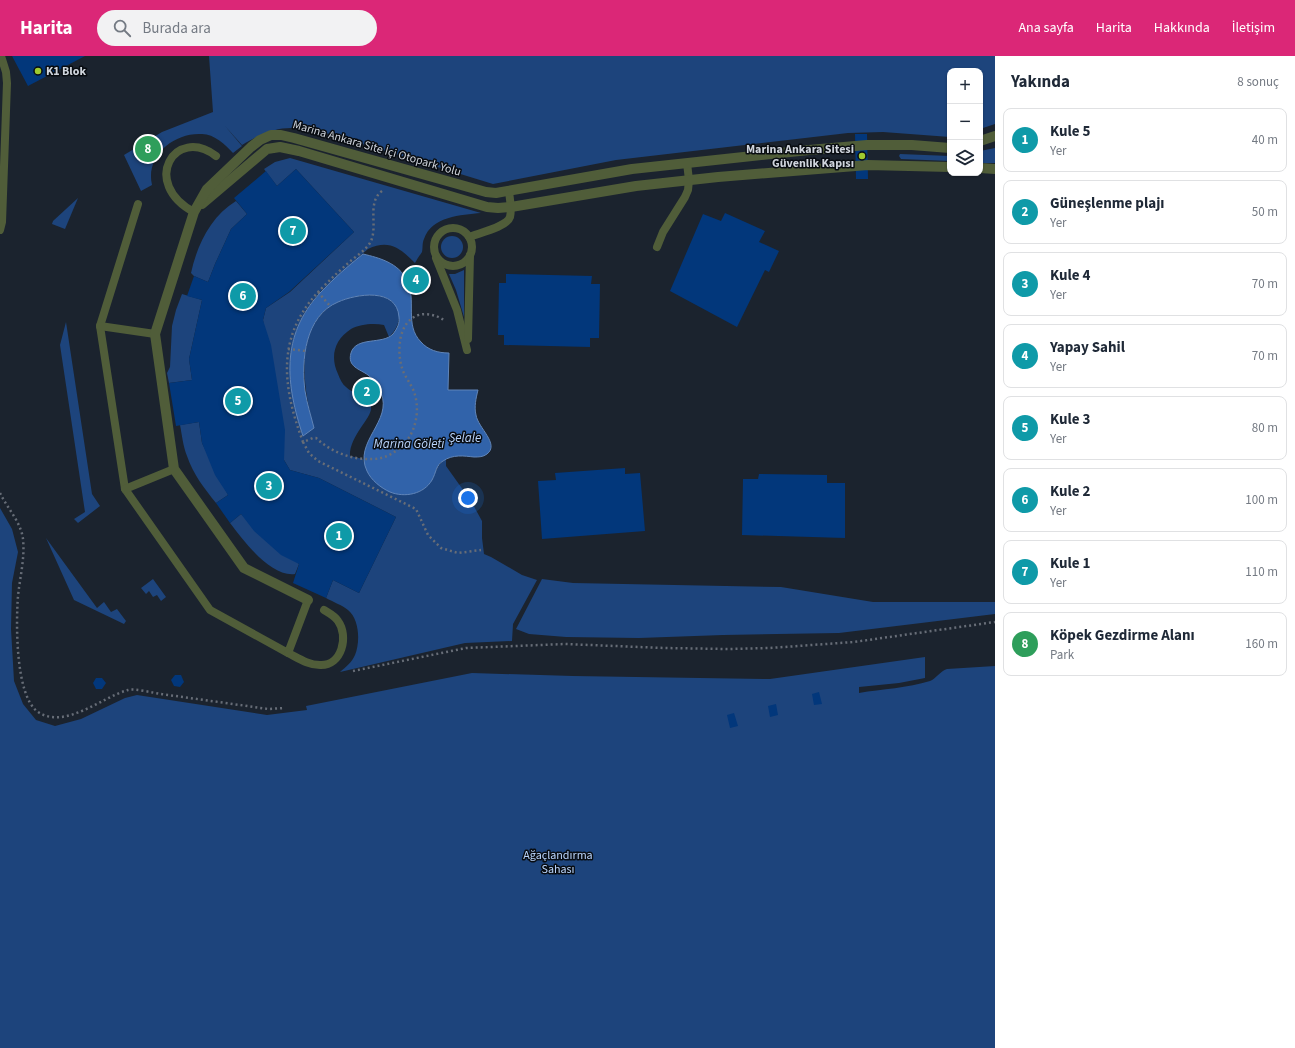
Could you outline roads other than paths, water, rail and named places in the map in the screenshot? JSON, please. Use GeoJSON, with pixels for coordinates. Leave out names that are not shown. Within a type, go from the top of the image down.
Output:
{"type":"FeatureCollection","features":[{"type":"Feature","properties":{"kind":"street","name":"Marina Ankara Site İçi Otopark Yolu"},"geometry":{"type":"LineString","coordinates":[[308,600],[244,568],[174,469],[155,334],[194,212],[207,189],[251,146],[271,135],[281,135],[486,192],[509,192],[632,169],[809,150],[874,145],[912,145],[947,148]]}},
{"type":"Feature","properties":{"kind":"street"},"geometry":{"type":"LineString","coordinates":[[983,140],[995,136]]}},
{"type":"Feature","properties":{"kind":"street"},"geometry":{"type":"LineString","coordinates":[[194,212],[267,149],[280,146],[498,208],[636,186],[689,180],[868,165],[947,166]]}},
{"type":"Feature","properties":{"kind":"street"},"geometry":{"type":"LineString","coordinates":[[983,168],[995,169]]}},
{"type":"Feature","properties":{"kind":"lane"},"geometry":{"type":"LineString","coordinates":[[0,56],[6,72],[7,83],[2,222],[0,230]]}},
{"type":"Feature","properties":{"kind":"lane"},"geometry":{"type":"LineString","coordinates":[[194,212],[184,206],[170,190],[166,178],[169,162],[173,156],[186,147],[202,147],[216,156]]}},
{"type":"Feature","properties":{"kind":"lane"},"geometry":{"type":"LineString","coordinates":[[657,247],[670,219],[685,197],[689,180],[687,163]]}},
{"type":"Feature","properties":{"kind":"lane"},"geometry":{"type":"LineString","coordinates":[[469,237],[503,225],[508,221],[511,216],[509,192]]}},
{"type":"Feature","properties":{"kind":"lane"},"geometry":{"type":"LineString","coordinates":[[138,204],[100,326],[125,489],[210,610],[288,653],[306,662],[321,666],[329,664],[340,654],[344,641],[342,627],[338,620],[324,610]]}},
{"type":"Feature","properties":{"kind":"lane"},"geometry":{"type":"LineString","coordinates":[[458,228],[469,237],[472,249],[470,255],[467,350],[457,310],[434,251],[436,238],[445,229],[458,228]]}},
{"type":"Feature","properties":{"kind":"lane"},"geometry":{"type":"LineString","coordinates":[[436,257],[440,262],[451,266],[462,264],[470,255]]}},
{"type":"Feature","properties":{"kind":"lane"},"geometry":{"type":"LineString","coordinates":[[100,326],[155,334]]}},
{"type":"Feature","properties":{"kind":"lane"},"geometry":{"type":"LineString","coordinates":[[125,489],[174,469]]}},
{"type":"Feature","properties":{"kind":"lane","name":"Marina Ankara Site İçi Otopark Yolu"},"geometry":{"type":"LineString","coordinates":[[288,653],[308,600]]}},
{"type":"Feature","properties":{"kind":"water","name":"Marina Göleti"},"geometry":{"type":"Polygon","coordinates":[[[363,254],[376,257],[394,265],[403,274],[410,288],[413,328],[416,335],[424,345],[430,349],[437,352],[449,353],[448,390],[478,390],[475,412],[490,441],[491,446],[487,454],[476,457],[455,456],[443,461],[437,467],[429,485],[414,494],[402,495],[390,492],[371,478],[367,471],[364,460],[365,451],[368,441],[382,413],[383,403],[380,390],[376,383],[368,375],[355,367],[350,358],[351,353],[358,344],[383,339],[393,334],[399,324],[399,317],[397,307],[391,301],[384,297],[374,295],[355,297],[338,302],[318,317],[308,340],[304,366],[305,391],[314,428],[303,436],[297,417],[290,380],[290,362],[298,326],[307,309],[320,293],[363,254]]]}},
{"type":"Feature","properties":{"kind":"place","name":"K1 Blok"},"geometry":{"type":"Point","coordinates":[38,71]}},
{"type":"Feature","properties":{"kind":"place","name":"Köpek Gezdirme Alanı"},"geometry":{"type":"Point","coordinates":[148,149]}},
{"type":"Feature","properties":{"kind":"place","name":"Marina Ankara Sitesi Güvenlik Kapısı"},"geometry":{"type":"Point","coordinates":[862,156]}},
{"type":"Feature","properties":{"kind":"place","name":"Kule 1"},"geometry":{"type":"Point","coordinates":[293,231]}},
{"type":"Feature","properties":{"kind":"place","name":"Yapay Sahil"},"geometry":{"type":"Point","coordinates":[416,280]}},
{"type":"Feature","properties":{"kind":"place","name":"Kule 2"},"geometry":{"type":"Point","coordinates":[243,296]}},
{"type":"Feature","properties":{"kind":"place","name":"Güneşlenme plajı"},"geometry":{"type":"Point","coordinates":[367,392]}},
{"type":"Feature","properties":{"kind":"place","name":"Kule 3"},"geometry":{"type":"Point","coordinates":[238,401]}},
{"type":"Feature","properties":{"kind":"place","name":"Kule 4"},"geometry":{"type":"Point","coordinates":[269,486]}},
{"type":"Feature","properties":{"kind":"place","name":"Kule 5"},"geometry":{"type":"Point","coordinates":[339,536]}},
{"type":"Feature","properties":{"kind":"water label","name":"Şelale"},"geometry":{"type":"Point","coordinates":[465,437]}},
{"type":"Feature","properties":{"kind":"park label","name":"Ağaçlandırma Sahası"},"geometry":{"type":"Point","coordinates":[558,862]}}]}
